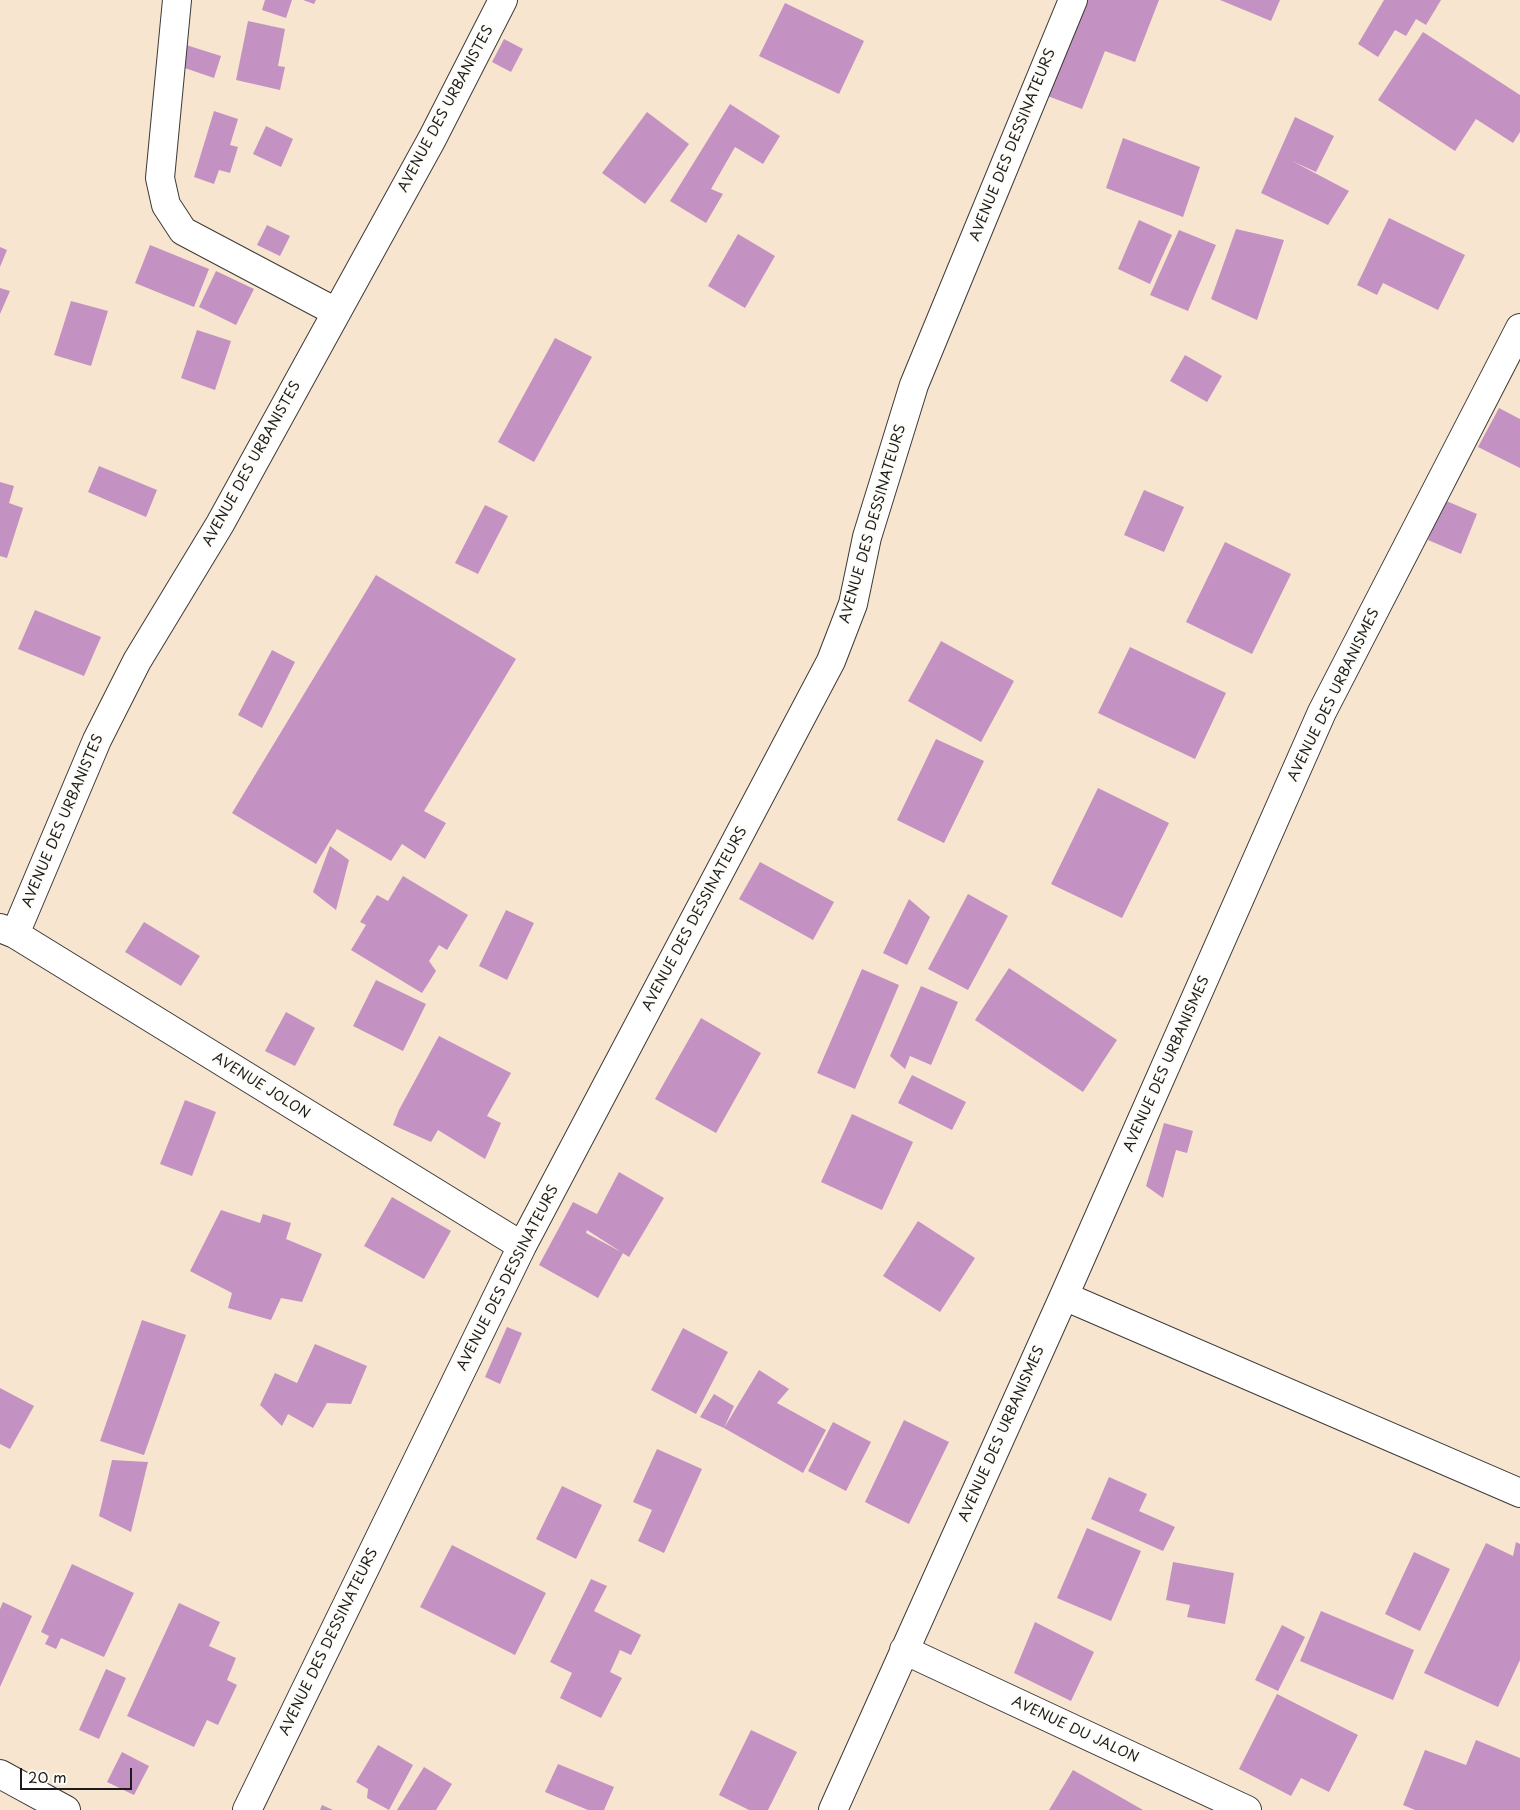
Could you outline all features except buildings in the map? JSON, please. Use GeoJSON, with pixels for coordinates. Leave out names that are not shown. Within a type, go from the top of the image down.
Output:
{"type":"FeatureCollection","features":[{"type":"Feature","properties":{"kind":"street"},"geometry":{"type":"LineString","coordinates":[[177,0],[160,178],[166,205],[183,231],[336,312]]}},
{"type":"Feature","properties":{"kind":"street","name":"AVENUE DES URBANISTES"},"geometry":{"type":"LineString","coordinates":[[7,931],[97,740],[137,661],[220,524],[432,139],[503,0]]}},
{"type":"Feature","properties":{"kind":"street","name":"AVENUE DES DESSINATEURS"},"geometry":{"type":"LineString","coordinates":[[247,1810],[522,1246],[831,661],[853,604],[866,537],[914,385],[1074,0]]}},
{"type":"Feature","properties":{"kind":"street","name":"AVENUE DES URBANISMES"},"geometry":{"type":"LineString","coordinates":[[833,1810],[1064,1296],[1322,712],[1520,328]]}},
{"type":"Feature","properties":{"kind":"street","name":"AVENUE JOLON"},"geometry":{"type":"LineString","coordinates":[[7,931],[522,1246]]}},
{"type":"Feature","properties":{"kind":"street"},"geometry":{"type":"LineString","coordinates":[[1064,1296],[1520,1493]]}},
{"type":"Feature","properties":{"kind":"street","name":"AVENUE DU JALON"},"geometry":{"type":"LineString","coordinates":[[904,1650],[1247,1810]]}},
{"type":"Feature","properties":{"kind":"street"},"geometry":{"type":"LineString","coordinates":[[0,1774],[66,1810]]}}]}
